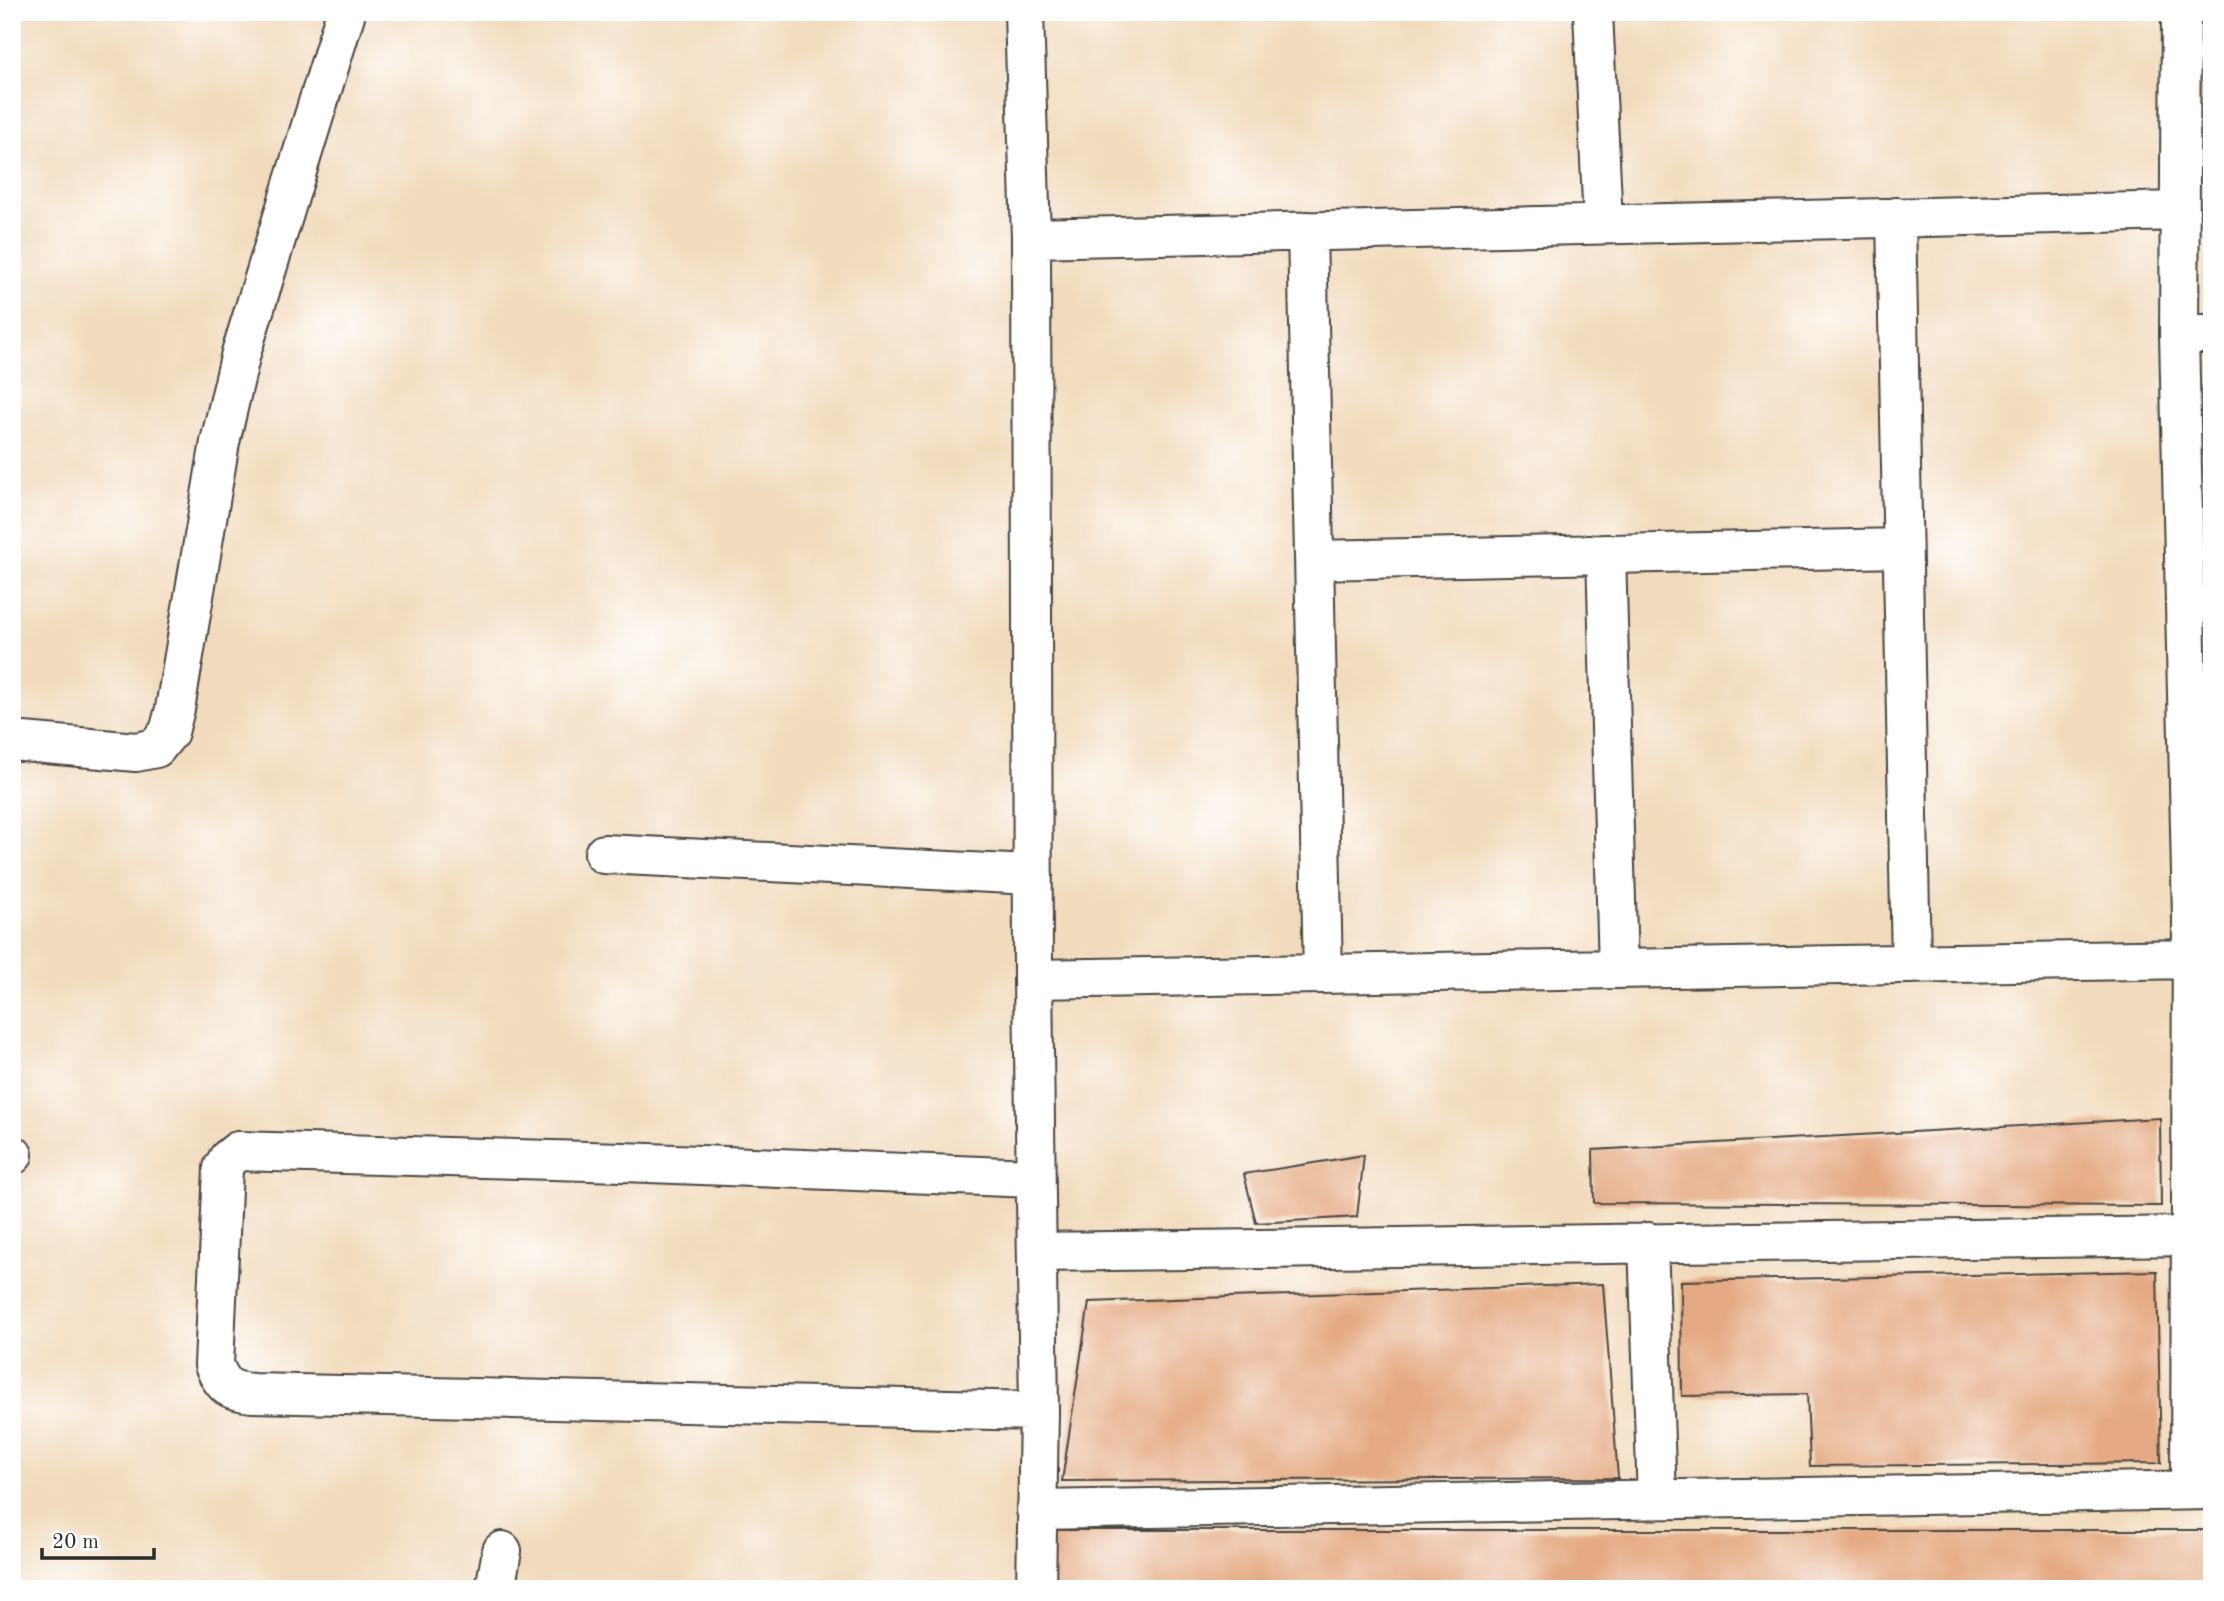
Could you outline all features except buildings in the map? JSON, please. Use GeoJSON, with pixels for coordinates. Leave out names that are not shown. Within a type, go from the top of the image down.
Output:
{"type":"FeatureCollection","features":[{"type":"Feature","properties":{"kind":"street"},"geometry":{"type":"LineString","coordinates":[[12,741],[136,752],[156,748],[169,732],[220,442],[241,353],[345,12]]}},
{"type":"Feature","properties":{"kind":"street"},"geometry":{"type":"LineString","coordinates":[[1024,12],[1031,238],[1033,979],[1039,1411],[1036,1589]]}},
{"type":"Feature","properties":{"kind":"street"},"geometry":{"type":"LineString","coordinates":[[1593,12],[1603,224]]}},
{"type":"Feature","properties":{"kind":"street"},"geometry":{"type":"LineString","coordinates":[[1036,1510],[2201,1490],[2190,1236],[2192,959],[2202,918],[2199,620],[2195,334],[2180,211],[2181,12]]}},
{"type":"Feature","properties":{"kind":"street"},"geometry":{"type":"LineString","coordinates":[[1031,238],[2180,211]]}},
{"type":"Feature","properties":{"kind":"street"},"geometry":{"type":"LineString","coordinates":[[1896,218],[1911,964]]}},
{"type":"Feature","properties":{"kind":"street"},"geometry":{"type":"LineString","coordinates":[[1307,231],[1323,974]]}},
{"type":"Feature","properties":{"kind":"street"},"geometry":{"type":"LineString","coordinates":[[1315,560],[1902,548]]}},
{"type":"Feature","properties":{"kind":"street"},"geometry":{"type":"LineString","coordinates":[[1606,554],[1618,969]]}},
{"type":"Feature","properties":{"kind":"street"},"geometry":{"type":"LineString","coordinates":[[604,854],[1033,876]]}},
{"type":"Feature","properties":{"kind":"street"},"geometry":{"type":"LineString","coordinates":[[1033,979],[2192,959]]}},
{"type":"Feature","properties":{"kind":"street"},"geometry":{"type":"LineString","coordinates":[[1035,1178],[238,1151],[228,1158],[223,1168],[214,1365],[221,1381],[237,1392],[253,1393],[1039,1411]]}},
{"type":"Feature","properties":{"kind":"street"},"geometry":{"type":"LineString","coordinates":[[1037,1252],[2190,1236]]}},
{"type":"Feature","properties":{"kind":"street"},"geometry":{"type":"LineString","coordinates":[[1648,1242],[1657,1499]]}},
{"type":"Feature","properties":{"kind":"street"},"geometry":{"type":"LineString","coordinates":[[495,1589],[502,1551]]}}]}
